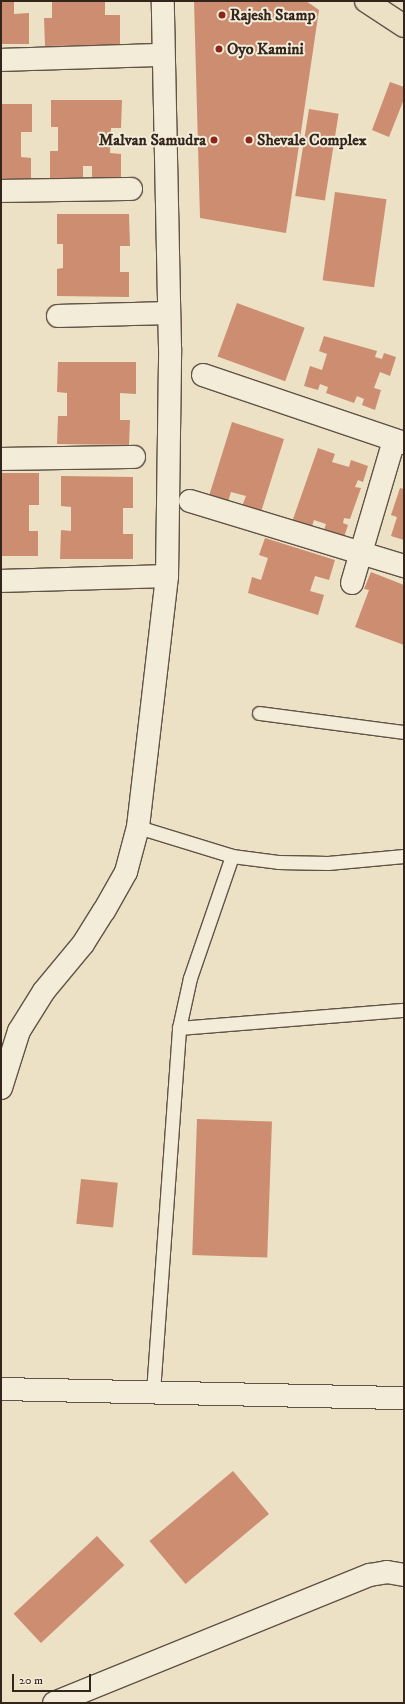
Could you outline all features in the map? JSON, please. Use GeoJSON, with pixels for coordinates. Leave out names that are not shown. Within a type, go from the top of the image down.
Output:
{"type":"FeatureCollection","features":[{"type":"Feature","properties":{"kind":"main road"},"geometry":{"type":"LineString","coordinates":[[366,1],[404,26]]}},
{"type":"Feature","properties":{"kind":"street"},"geometry":{"type":"LineString","coordinates":[[1,1088],[19,1031],[44,991],[83,944],[104,911],[126,872],[138,827],[166,576],[169,313],[163,1]]}},
{"type":"Feature","properties":{"kind":"street"},"geometry":{"type":"LineString","coordinates":[[1,60],[164,55]]}},
{"type":"Feature","properties":{"kind":"street"},"geometry":{"type":"LineString","coordinates":[[1,191],[131,189]]}},
{"type":"Feature","properties":{"kind":"street"},"geometry":{"type":"LineString","coordinates":[[58,316],[169,313]]}},
{"type":"Feature","properties":{"kind":"street"},"geometry":{"type":"LineString","coordinates":[[203,375],[399,441],[352,582]]}},
{"type":"Feature","properties":{"kind":"street"},"geometry":{"type":"LineString","coordinates":[[1,459],[134,457]]}},
{"type":"Feature","properties":{"kind":"street"},"geometry":{"type":"LineString","coordinates":[[190,500],[404,566]]}},
{"type":"Feature","properties":{"kind":"street"},"geometry":{"type":"LineString","coordinates":[[1,581],[166,576]]}},
{"type":"Feature","properties":{"kind":"street"},"geometry":{"type":"LineString","coordinates":[[1,1389],[404,1398]]}},
{"type":"Feature","properties":{"kind":"street"},"geometry":{"type":"LineString","coordinates":[[54,1703],[370,1574],[387,1572],[404,1575]]}},
{"type":"Feature","properties":{"kind":"lane"},"geometry":{"type":"LineString","coordinates":[[259,713],[404,732]]}},
{"type":"Feature","properties":{"kind":"lane"},"geometry":{"type":"LineString","coordinates":[[138,827],[232,856],[328,863],[404,856]]}},
{"type":"Feature","properties":{"kind":"lane"},"geometry":{"type":"LineString","coordinates":[[153,1392],[179,1028],[190,978],[232,856]]}},
{"type":"Feature","properties":{"kind":"lane"},"geometry":{"type":"LineString","coordinates":[[179,1028],[404,1010]]}},
{"type":"Feature","properties":{"kind":"building"},"geometry":{"type":"Polygon","coordinates":[[[1,1],[14,1],[14,14],[29,13],[29,44],[1,44],[1,1]]]}},
{"type":"Feature","properties":{"kind":"building"},"geometry":{"type":"Polygon","coordinates":[[[52,1],[105,1],[105,15],[120,15],[120,45],[45,46],[44,18],[52,18],[52,1]]]}},
{"type":"Feature","properties":{"kind":"building","name":"Shevale Complex"},"geometry":{"type":"Polygon","coordinates":[[[194,1],[306,1],[319,10],[286,233],[200,218],[194,1]]]}},
{"type":"Feature","properties":{"kind":"building"},"geometry":{"type":"Polygon","coordinates":[[[390,82],[404,87],[404,99],[389,137],[372,130],[390,82]]]}},
{"type":"Feature","properties":{"kind":"building"},"geometry":{"type":"Polygon","coordinates":[[[51,100],[122,100],[121,128],[111,128],[110,153],[121,154],[121,183],[92,182],[92,166],[83,166],[83,182],[50,182],[50,151],[58,151],[58,127],[51,127],[51,100]]]}},
{"type":"Feature","properties":{"kind":"building"},"geometry":{"type":"Polygon","coordinates":[[[1,104],[32,104],[32,132],[21,132],[21,157],[31,158],[31,187],[2,186],[1,104]]]}},
{"type":"Feature","properties":{"kind":"building"},"geometry":{"type":"Polygon","coordinates":[[[309,109],[339,114],[325,201],[295,196],[309,109]]]}},
{"type":"Feature","properties":{"kind":"building"},"geometry":{"type":"Polygon","coordinates":[[[335,192],[386,199],[374,287],[323,280],[335,192]]]}},
{"type":"Feature","properties":{"kind":"building"},"geometry":{"type":"Polygon","coordinates":[[[57,214],[129,214],[130,246],[120,246],[120,272],[129,272],[129,297],[57,296],[57,269],[63,268],[63,244],[57,244],[57,214]]]}},
{"type":"Feature","properties":{"kind":"building"},"geometry":{"type":"Polygon","coordinates":[[[237,303],[305,328],[285,381],[218,357],[237,303]]]}},
{"type":"Feature","properties":{"kind":"building"},"geometry":{"type":"Polygon","coordinates":[[[324,336],[377,351],[375,357],[382,359],[384,353],[396,357],[390,376],[380,372],[374,388],[381,390],[375,410],[362,405],[364,399],[357,396],[354,403],[326,393],[328,387],[320,384],[318,390],[304,386],[310,366],[322,370],[327,354],[319,351],[324,336]]]}},
{"type":"Feature","properties":{"kind":"building"},"geometry":{"type":"Polygon","coordinates":[[[58,362],[136,362],[136,394],[120,393],[120,420],[130,420],[129,445],[57,444],[58,416],[67,416],[67,393],[57,392],[58,362]]]}},
{"type":"Feature","properties":{"kind":"building"},"geometry":{"type":"Polygon","coordinates":[[[232,422],[284,439],[261,512],[242,506],[246,496],[231,492],[228,502],[209,496],[232,422]]]}},
{"type":"Feature","properties":{"kind":"building"},"geometry":{"type":"Polygon","coordinates":[[[318,448],[335,454],[332,462],[349,467],[351,460],[368,466],[363,482],[358,480],[355,487],[361,488],[350,519],[344,518],[343,523],[348,525],[343,540],[323,533],[326,524],[314,520],[311,529],[292,522],[318,448]]]}},
{"type":"Feature","properties":{"kind":"building"},"geometry":{"type":"Polygon","coordinates":[[[1,473],[39,473],[39,505],[29,505],[29,531],[38,531],[38,556],[1,556],[1,473]]]}},
{"type":"Feature","properties":{"kind":"building"},"geometry":{"type":"Polygon","coordinates":[[[61,476],[133,477],[133,508],[123,508],[123,534],[133,534],[133,559],[60,559],[61,530],[71,531],[71,507],[61,506],[61,476]]]}},
{"type":"Feature","properties":{"kind":"building"},"geometry":{"type":"Polygon","coordinates":[[[400,488],[404,489],[404,540],[391,536],[397,517],[391,515],[400,488]]]}},
{"type":"Feature","properties":{"kind":"building"},"geometry":{"type":"Polygon","coordinates":[[[265,538],[335,560],[329,580],[315,576],[310,591],[324,595],[318,615],[248,593],[252,577],[261,580],[268,558],[259,555],[265,538]]]}},
{"type":"Feature","properties":{"kind":"building"},"geometry":{"type":"Polygon","coordinates":[[[371,572],[404,585],[404,645],[355,627],[369,590],[364,589],[371,572]]]}},
{"type":"Feature","properties":{"kind":"building"},"geometry":{"type":"Polygon","coordinates":[[[197,1119],[272,1122],[267,1258],[192,1255],[197,1119]]]}},
{"type":"Feature","properties":{"kind":"building"},"geometry":{"type":"Polygon","coordinates":[[[81,1179],[118,1183],[113,1228],[76,1224],[81,1179]]]}},
{"type":"Feature","properties":{"kind":"building"},"geometry":{"type":"Polygon","coordinates":[[[233,1471],[269,1514],[185,1584],[150,1541],[233,1471]]]}},
{"type":"Feature","properties":{"kind":"building"},"geometry":{"type":"Polygon","coordinates":[[[97,1536],[124,1565],[41,1643],[14,1614],[97,1536]]]}},
{"type":"Feature","properties":{"kind":"place","name":"Rajesh Stamp"},"geometry":{"type":"Point","coordinates":[222,15]}},
{"type":"Feature","properties":{"kind":"place","name":"Oyo Kamini"},"geometry":{"type":"Point","coordinates":[219,49]}},
{"type":"Feature","properties":{"kind":"place","name":"Malvan Samudra"},"geometry":{"type":"Point","coordinates":[214,140]}},
{"type":"Feature","properties":{"kind":"place","name":"Shevale Complex"},"geometry":{"type":"Point","coordinates":[249,140]}}]}
